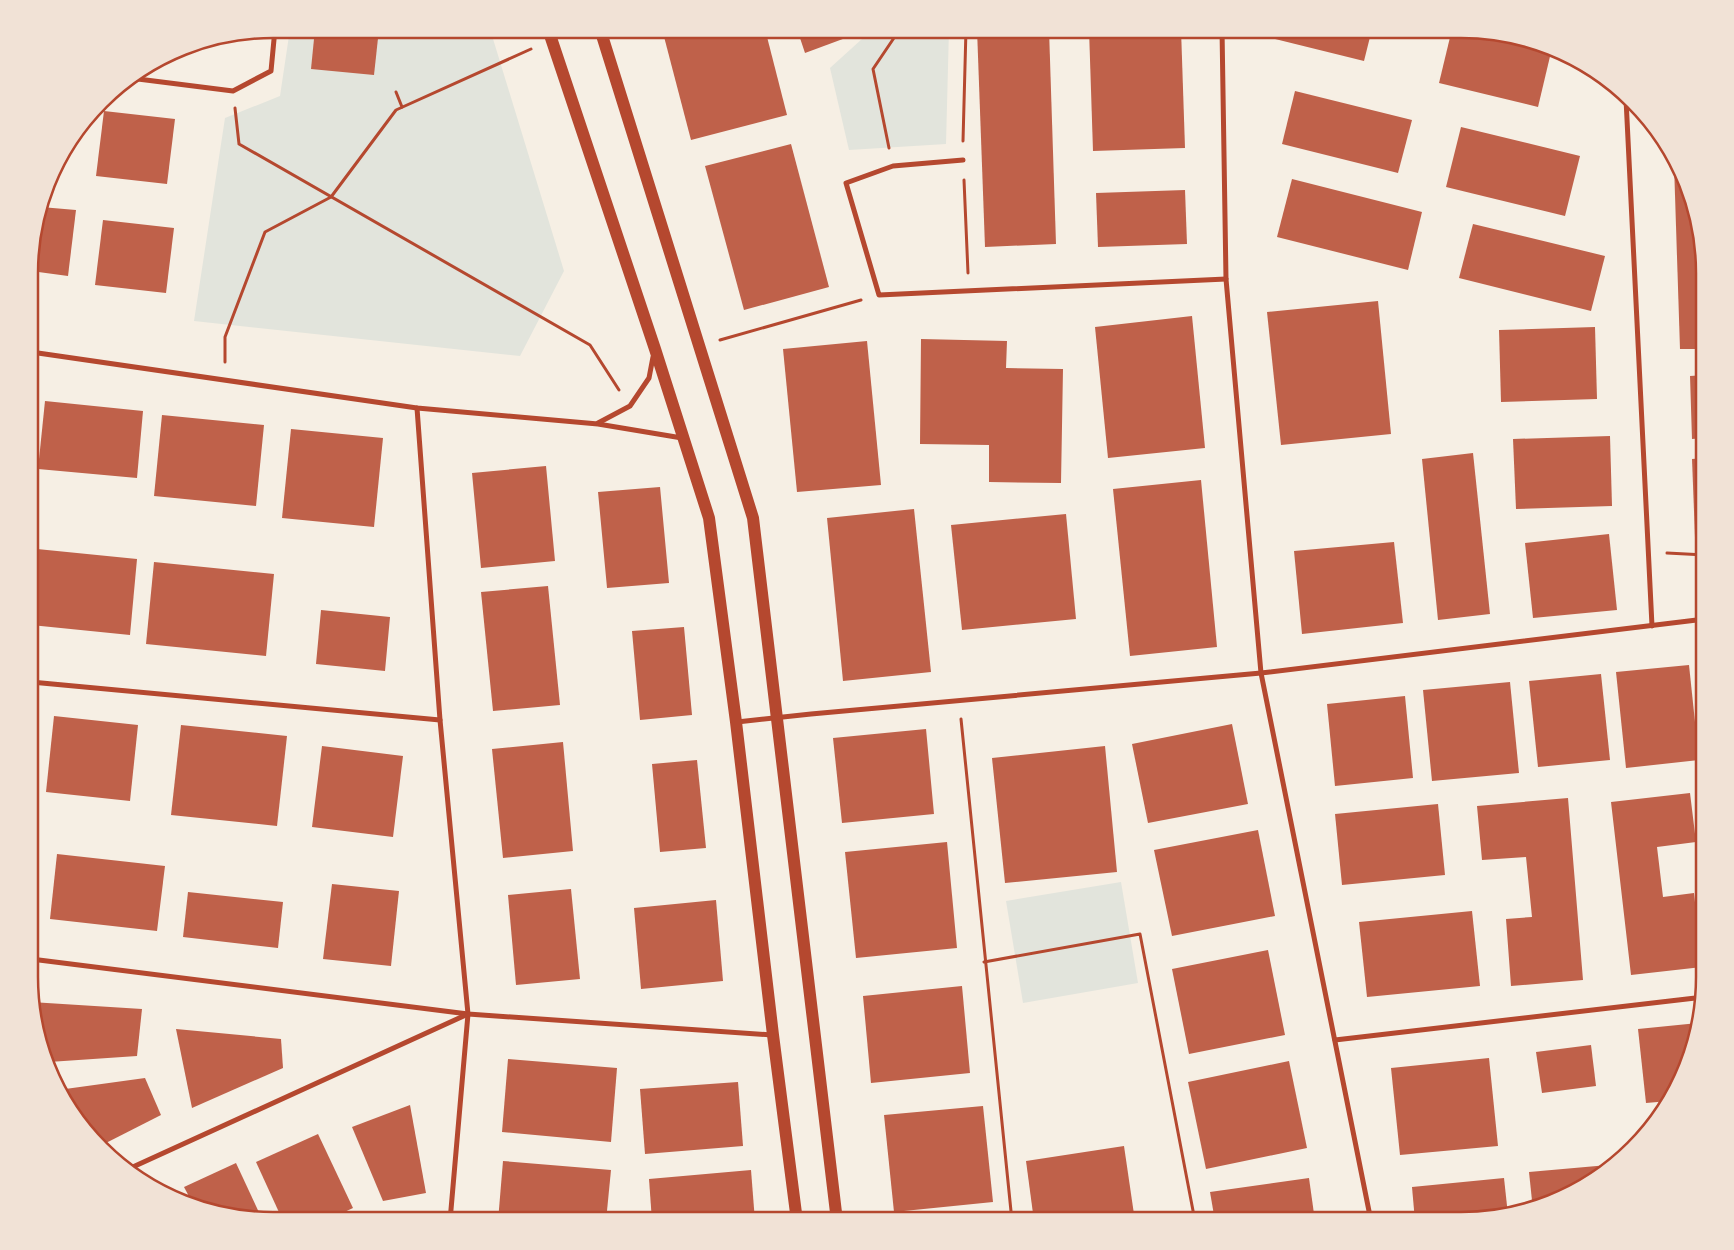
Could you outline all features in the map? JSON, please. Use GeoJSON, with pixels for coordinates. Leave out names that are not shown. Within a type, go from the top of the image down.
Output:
{"type":"FeatureCollection","features":[{"type":"Feature","properties":{"kind":"main road"},"geometry":{"type":"LineString","coordinates":[[551,38],[709,518],[796,1212]]}},
{"type":"Feature","properties":{"kind":"main road"},"geometry":{"type":"LineString","coordinates":[[603,38],[753,518],[837,1212]]}},
{"type":"Feature","properties":{"kind":"street"},"geometry":{"type":"LineString","coordinates":[[139,79],[233,91],[271,71],[274,38]]}},
{"type":"Feature","properties":{"kind":"street"},"geometry":{"type":"LineString","coordinates":[[1222,38],[1226,279],[1261,673],[1369,1212]]}},
{"type":"Feature","properties":{"kind":"street"},"geometry":{"type":"LineString","coordinates":[[1626,105],[1652,626]]}},
{"type":"Feature","properties":{"kind":"street"},"geometry":{"type":"LineString","coordinates":[[963,160],[893,166],[846,183],[879,295],[1226,279]]}},
{"type":"Feature","properties":{"kind":"street"},"geometry":{"type":"LineString","coordinates":[[598,424],[630,406],[649,378],[655,349]]}},
{"type":"Feature","properties":{"kind":"street"},"geometry":{"type":"LineString","coordinates":[[38,353],[417,408],[598,424],[684,438]]}},
{"type":"Feature","properties":{"kind":"street"},"geometry":{"type":"LineString","coordinates":[[417,408],[440,720],[468,1014],[451,1212]]}},
{"type":"Feature","properties":{"kind":"street"},"geometry":{"type":"LineString","coordinates":[[736,722],[1261,673],[1696,620]]}},
{"type":"Feature","properties":{"kind":"street"},"geometry":{"type":"LineString","coordinates":[[38,683],[440,720]]}},
{"type":"Feature","properties":{"kind":"street"},"geometry":{"type":"LineString","coordinates":[[38,960],[468,1014],[773,1035]]}},
{"type":"Feature","properties":{"kind":"street"},"geometry":{"type":"LineString","coordinates":[[1335,1040],[1695,998]]}},
{"type":"Feature","properties":{"kind":"street"},"geometry":{"type":"LineString","coordinates":[[133,1167],[468,1014]]}},
{"type":"Feature","properties":{"kind":"path"},"geometry":{"type":"LineString","coordinates":[[226,381],[225,337],[265,232],[331,197],[396,110],[542,38]]}},
{"type":"Feature","properties":{"kind":"path"},"geometry":{"type":"LineString","coordinates":[[893,166],[873,69],[894,38]]}},
{"type":"Feature","properties":{"kind":"path"},"geometry":{"type":"LineString","coordinates":[[233,91],[239,144],[590,344],[630,406]]}},
{"type":"Feature","properties":{"kind":"path"},"geometry":{"type":"LineString","coordinates":[[396,92],[402,107]]}},
{"type":"Feature","properties":{"kind":"path"},"geometry":{"type":"LineString","coordinates":[[699,346],[879,295]]}},
{"type":"Feature","properties":{"kind":"path"},"geometry":{"type":"LineString","coordinates":[[1648,552],[1696,555]]}},
{"type":"Feature","properties":{"kind":"path"},"geometry":{"type":"LineString","coordinates":[[959,700],[984,962],[1011,1212]]}},
{"type":"Feature","properties":{"kind":"path"},"geometry":{"type":"LineString","coordinates":[[984,962],[1140,934],[1193,1212]]}},
{"type":"Feature","properties":{"kind":"shaded area"},"geometry":{"type":"Polygon","coordinates":[[[289,38],[493,38],[564,271],[520,356],[194,321],[225,118],[280,96],[289,38]]]}},
{"type":"Feature","properties":{"kind":"shaded area"},"geometry":{"type":"Polygon","coordinates":[[[863,38],[949,38],[946,144],[849,150],[830,68],[863,38]]]}},
{"type":"Feature","properties":{"kind":"shaded area"},"geometry":{"type":"Polygon","coordinates":[[[1121,882],[1138,983],[1023,1003],[1006,901],[1121,882]]]}},
{"type":"Feature","properties":{"kind":"building"},"geometry":{"type":"Polygon","coordinates":[[[314,38],[378,38],[374,75],[311,69],[314,38]]]}},
{"type":"Feature","properties":{"kind":"building"},"geometry":{"type":"Polygon","coordinates":[[[664,38],[767,38],[787,115],[691,140],[664,38]]]}},
{"type":"Feature","properties":{"kind":"building"},"geometry":{"type":"Polygon","coordinates":[[[800,38],[846,38],[805,53],[800,38]]]}},
{"type":"Feature","properties":{"kind":"building"},"geometry":{"type":"Polygon","coordinates":[[[977,38],[1049,38],[1056,244],[985,247],[977,38]]]}},
{"type":"Feature","properties":{"kind":"building"},"geometry":{"type":"Polygon","coordinates":[[[1089,38],[1181,38],[1185,148],[1093,151],[1089,38]]]}},
{"type":"Feature","properties":{"kind":"building"},"geometry":{"type":"Polygon","coordinates":[[[1271,38],[1370,38],[1364,61],[1271,38]]]}},
{"type":"Feature","properties":{"kind":"building"},"geometry":{"type":"Polygon","coordinates":[[[1450,38],[1477,38],[1507,42],[1550,55],[1538,107],[1439,83],[1450,38]]]}},
{"type":"Feature","properties":{"kind":"building"},"geometry":{"type":"Polygon","coordinates":[[[1295,91],[1412,120],[1398,173],[1282,144],[1295,91]]]}},
{"type":"Feature","properties":{"kind":"building"},"geometry":{"type":"Polygon","coordinates":[[[104,111],[175,119],[167,184],[96,176],[104,111]]]}},
{"type":"Feature","properties":{"kind":"building"},"geometry":{"type":"Polygon","coordinates":[[[1461,127],[1580,156],[1565,216],[1446,187],[1461,127]]]}},
{"type":"Feature","properties":{"kind":"building"},"geometry":{"type":"Polygon","coordinates":[[[791,144],[829,287],[744,310],[705,166],[791,144]]]}},
{"type":"Feature","properties":{"kind":"building"},"geometry":{"type":"Polygon","coordinates":[[[1674,174],[1684,197],[1692,227],[1696,257],[1696,349],[1680,349],[1674,174]]]}},
{"type":"Feature","properties":{"kind":"building"},"geometry":{"type":"Polygon","coordinates":[[[1292,179],[1422,212],[1408,270],[1277,237],[1292,179]]]}},
{"type":"Feature","properties":{"kind":"building"},"geometry":{"type":"Polygon","coordinates":[[[1185,190],[1187,244],[1098,247],[1096,193],[1185,190]]]}},
{"type":"Feature","properties":{"kind":"building"},"geometry":{"type":"Polygon","coordinates":[[[47,208],[76,210],[68,276],[38,272],[42,227],[47,208]]]}},
{"type":"Feature","properties":{"kind":"building"},"geometry":{"type":"Polygon","coordinates":[[[103,220],[174,228],[166,293],[95,285],[103,220]]]}},
{"type":"Feature","properties":{"kind":"building"},"geometry":{"type":"Polygon","coordinates":[[[1473,224],[1605,256],[1591,311],[1459,278],[1473,224]]]}},
{"type":"Feature","properties":{"kind":"building"},"geometry":{"type":"Polygon","coordinates":[[[1378,301],[1391,434],[1281,445],[1267,312],[1378,301]]]}},
{"type":"Feature","properties":{"kind":"building"},"geometry":{"type":"Polygon","coordinates":[[[1192,316],[1205,448],[1108,458],[1095,327],[1192,316]]]}},
{"type":"Feature","properties":{"kind":"building"},"geometry":{"type":"Polygon","coordinates":[[[1595,327],[1597,399],[1501,402],[1499,330],[1595,327]]]}},
{"type":"Feature","properties":{"kind":"building"},"geometry":{"type":"Polygon","coordinates":[[[921,339],[1007,341],[1006,368],[1063,369],[1061,483],[989,482],[989,445],[920,444],[921,339]]]}},
{"type":"Feature","properties":{"kind":"building"},"geometry":{"type":"Polygon","coordinates":[[[867,341],[881,485],[797,492],[783,349],[867,341]]]}},
{"type":"Feature","properties":{"kind":"building"},"geometry":{"type":"Polygon","coordinates":[[[1690,376],[1696,376],[1696,439],[1692,439],[1690,376]]]}},
{"type":"Feature","properties":{"kind":"building"},"geometry":{"type":"Polygon","coordinates":[[[45,401],[143,411],[137,478],[38,469],[45,401]]]}},
{"type":"Feature","properties":{"kind":"building"},"geometry":{"type":"Polygon","coordinates":[[[162,415],[264,425],[256,506],[154,496],[162,415]]]}},
{"type":"Feature","properties":{"kind":"building"},"geometry":{"type":"Polygon","coordinates":[[[291,429],[383,438],[374,527],[282,518],[291,429]]]}},
{"type":"Feature","properties":{"kind":"building"},"geometry":{"type":"Polygon","coordinates":[[[1610,436],[1612,506],[1516,509],[1513,439],[1610,436]]]}},
{"type":"Feature","properties":{"kind":"building"},"geometry":{"type":"Polygon","coordinates":[[[1473,453],[1490,614],[1438,620],[1422,459],[1473,453]]]}},
{"type":"Feature","properties":{"kind":"building"},"geometry":{"type":"Polygon","coordinates":[[[1692,459],[1696,459],[1696,537],[1695,537],[1692,459]]]}},
{"type":"Feature","properties":{"kind":"building"},"geometry":{"type":"Polygon","coordinates":[[[546,466],[555,561],[481,568],[472,473],[546,466]]]}},
{"type":"Feature","properties":{"kind":"building"},"geometry":{"type":"Polygon","coordinates":[[[1201,480],[1217,647],[1130,656],[1113,489],[1201,480]]]}},
{"type":"Feature","properties":{"kind":"building"},"geometry":{"type":"Polygon","coordinates":[[[660,487],[669,583],[607,588],[598,492],[660,487]]]}},
{"type":"Feature","properties":{"kind":"building"},"geometry":{"type":"Polygon","coordinates":[[[914,509],[931,672],[843,681],[827,518],[914,509]]]}},
{"type":"Feature","properties":{"kind":"building"},"geometry":{"type":"Polygon","coordinates":[[[1066,514],[1076,619],[962,630],[951,525],[1066,514]]]}},
{"type":"Feature","properties":{"kind":"building"},"geometry":{"type":"Polygon","coordinates":[[[1609,534],[1617,610],[1533,618],[1525,543],[1609,534]]]}},
{"type":"Feature","properties":{"kind":"building"},"geometry":{"type":"Polygon","coordinates":[[[1394,542],[1403,623],[1302,634],[1294,551],[1394,542]]]}},
{"type":"Feature","properties":{"kind":"building"},"geometry":{"type":"Polygon","coordinates":[[[38,549],[137,559],[130,635],[38,626],[38,549]]]}},
{"type":"Feature","properties":{"kind":"building"},"geometry":{"type":"Polygon","coordinates":[[[154,562],[274,574],[266,656],[146,644],[154,562]]]}},
{"type":"Feature","properties":{"kind":"building"},"geometry":{"type":"Polygon","coordinates":[[[548,586],[560,705],[493,711],[481,592],[548,586]]]}},
{"type":"Feature","properties":{"kind":"building"},"geometry":{"type":"Polygon","coordinates":[[[321,610],[390,617],[385,671],[316,664],[321,610]]]}},
{"type":"Feature","properties":{"kind":"building"},"geometry":{"type":"Polygon","coordinates":[[[684,627],[692,715],[640,720],[632,631],[684,627]]]}},
{"type":"Feature","properties":{"kind":"building"},"geometry":{"type":"Polygon","coordinates":[[[1689,665],[1696,732],[1696,760],[1626,768],[1616,672],[1689,665]]]}},
{"type":"Feature","properties":{"kind":"building"},"geometry":{"type":"Polygon","coordinates":[[[1601,674],[1610,760],[1538,767],[1529,681],[1601,674]]]}},
{"type":"Feature","properties":{"kind":"building"},"geometry":{"type":"Polygon","coordinates":[[[1510,682],[1519,773],[1432,781],[1423,690],[1510,682]]]}},
{"type":"Feature","properties":{"kind":"building"},"geometry":{"type":"Polygon","coordinates":[[[1405,696],[1413,778],[1335,786],[1327,704],[1405,696]]]}},
{"type":"Feature","properties":{"kind":"building"},"geometry":{"type":"Polygon","coordinates":[[[54,716],[138,725],[130,801],[46,792],[54,716]]]}},
{"type":"Feature","properties":{"kind":"building"},"geometry":{"type":"Polygon","coordinates":[[[1232,724],[1248,804],[1148,823],[1132,744],[1232,724]]]}},
{"type":"Feature","properties":{"kind":"building"},"geometry":{"type":"Polygon","coordinates":[[[181,725],[287,736],[277,826],[171,815],[181,725]]]}},
{"type":"Feature","properties":{"kind":"building"},"geometry":{"type":"Polygon","coordinates":[[[926,729],[934,814],[842,823],[833,738],[926,729]]]}},
{"type":"Feature","properties":{"kind":"building"},"geometry":{"type":"Polygon","coordinates":[[[563,742],[573,851],[503,858],[492,749],[563,742]]]}},
{"type":"Feature","properties":{"kind":"building"},"geometry":{"type":"Polygon","coordinates":[[[322,746],[403,756],[393,837],[312,827],[322,746]]]}},
{"type":"Feature","properties":{"kind":"building"},"geometry":{"type":"Polygon","coordinates":[[[1105,746],[1117,872],[1005,883],[992,758],[1105,746]]]}},
{"type":"Feature","properties":{"kind":"building"},"geometry":{"type":"Polygon","coordinates":[[[697,760],[706,848],[660,852],[652,764],[697,760]]]}},
{"type":"Feature","properties":{"kind":"building"},"geometry":{"type":"Polygon","coordinates":[[[1690,793],[1696,842],[1657,847],[1663,897],[1694,893],[1696,912],[1696,968],[1631,975],[1611,802],[1690,793]]]}},
{"type":"Feature","properties":{"kind":"building"},"geometry":{"type":"Polygon","coordinates":[[[1568,798],[1583,980],[1511,986],[1506,919],[1532,917],[1526,857],[1482,860],[1477,806],[1568,798]]]}},
{"type":"Feature","properties":{"kind":"building"},"geometry":{"type":"Polygon","coordinates":[[[1438,804],[1445,875],[1342,885],[1335,814],[1438,804]]]}},
{"type":"Feature","properties":{"kind":"building"},"geometry":{"type":"Polygon","coordinates":[[[1258,830],[1275,916],[1172,936],[1154,850],[1258,830]]]}},
{"type":"Feature","properties":{"kind":"building"},"geometry":{"type":"Polygon","coordinates":[[[947,842],[957,948],[856,958],[845,852],[947,842]]]}},
{"type":"Feature","properties":{"kind":"building"},"geometry":{"type":"Polygon","coordinates":[[[57,854],[165,866],[157,931],[50,919],[57,854]]]}},
{"type":"Feature","properties":{"kind":"building"},"geometry":{"type":"Polygon","coordinates":[[[332,884],[399,891],[391,966],[323,959],[332,884]]]}},
{"type":"Feature","properties":{"kind":"building"},"geometry":{"type":"Polygon","coordinates":[[[571,889],[580,979],[516,985],[508,895],[571,889]]]}},
{"type":"Feature","properties":{"kind":"building"},"geometry":{"type":"Polygon","coordinates":[[[188,892],[283,902],[278,948],[183,937],[188,892]]]}},
{"type":"Feature","properties":{"kind":"building"},"geometry":{"type":"Polygon","coordinates":[[[716,900],[723,981],[641,989],[634,908],[716,900]]]}},
{"type":"Feature","properties":{"kind":"building"},"geometry":{"type":"Polygon","coordinates":[[[1472,911],[1480,986],[1367,997],[1359,922],[1472,911]]]}},
{"type":"Feature","properties":{"kind":"building"},"geometry":{"type":"Polygon","coordinates":[[[1268,950],[1285,1035],[1189,1054],[1172,969],[1268,950]]]}},
{"type":"Feature","properties":{"kind":"building"},"geometry":{"type":"Polygon","coordinates":[[[962,986],[970,1073],[871,1083],[863,996],[962,986]]]}},
{"type":"Feature","properties":{"kind":"building"},"geometry":{"type":"Polygon","coordinates":[[[39,1003],[142,1009],[137,1056],[53,1062],[42,1023],[39,1003]]]}},
{"type":"Feature","properties":{"kind":"building"},"geometry":{"type":"Polygon","coordinates":[[[1692,1024],[1679,1067],[1661,1102],[1646,1103],[1638,1029],[1692,1024]]]}},
{"type":"Feature","properties":{"kind":"building"},"geometry":{"type":"Polygon","coordinates":[[[176,1029],[281,1039],[283,1068],[192,1108],[176,1029]]]}},
{"type":"Feature","properties":{"kind":"building"},"geometry":{"type":"Polygon","coordinates":[[[1591,1045],[1596,1086],[1542,1093],[1536,1052],[1591,1045]]]}},
{"type":"Feature","properties":{"kind":"building"},"geometry":{"type":"Polygon","coordinates":[[[1489,1058],[1498,1146],[1400,1155],[1391,1068],[1489,1058]]]}},
{"type":"Feature","properties":{"kind":"building"},"geometry":{"type":"Polygon","coordinates":[[[508,1059],[617,1068],[611,1142],[502,1132],[508,1059]]]}},
{"type":"Feature","properties":{"kind":"building"},"geometry":{"type":"Polygon","coordinates":[[[1289,1061],[1307,1148],[1206,1169],[1188,1082],[1289,1061]]]}},
{"type":"Feature","properties":{"kind":"building"},"geometry":{"type":"Polygon","coordinates":[[[145,1078],[161,1115],[105,1143],[86,1121],[66,1089],[145,1078]]]}},
{"type":"Feature","properties":{"kind":"building"},"geometry":{"type":"Polygon","coordinates":[[[738,1082],[743,1146],[645,1154],[640,1089],[738,1082]]]}},
{"type":"Feature","properties":{"kind":"building"},"geometry":{"type":"Polygon","coordinates":[[[410,1105],[426,1193],[383,1201],[352,1127],[410,1105]]]}},
{"type":"Feature","properties":{"kind":"building"},"geometry":{"type":"Polygon","coordinates":[[[983,1106],[993,1202],[894,1212],[884,1115],[983,1106]]]}},
{"type":"Feature","properties":{"kind":"building"},"geometry":{"type":"Polygon","coordinates":[[[318,1134],[353,1208],[344,1212],[279,1212],[256,1162],[318,1134]]]}},
{"type":"Feature","properties":{"kind":"building"},"geometry":{"type":"Polygon","coordinates":[[[1124,1146],[1134,1212],[1033,1212],[1026,1161],[1124,1146]]]}},
{"type":"Feature","properties":{"kind":"building"},"geometry":{"type":"Polygon","coordinates":[[[503,1161],[611,1170],[607,1212],[499,1212],[503,1161]]]}},
{"type":"Feature","properties":{"kind":"building"},"geometry":{"type":"Polygon","coordinates":[[[236,1163],[259,1212],[227,1208],[197,1200],[189,1197],[184,1187],[236,1163]]]}},
{"type":"Feature","properties":{"kind":"building"},"geometry":{"type":"Polygon","coordinates":[[[1603,1165],[1579,1181],[1551,1195],[1532,1201],[1529,1172],[1603,1165]]]}},
{"type":"Feature","properties":{"kind":"building"},"geometry":{"type":"Polygon","coordinates":[[[751,1170],[754,1212],[651,1212],[649,1179],[751,1170]]]}},
{"type":"Feature","properties":{"kind":"building"},"geometry":{"type":"Polygon","coordinates":[[[1309,1178],[1314,1212],[1213,1212],[1210,1192],[1309,1178]]]}},
{"type":"Feature","properties":{"kind":"building"},"geometry":{"type":"Polygon","coordinates":[[[1504,1178],[1507,1208],[1477,1212],[1414,1212],[1412,1187],[1504,1178]]]}}]}
